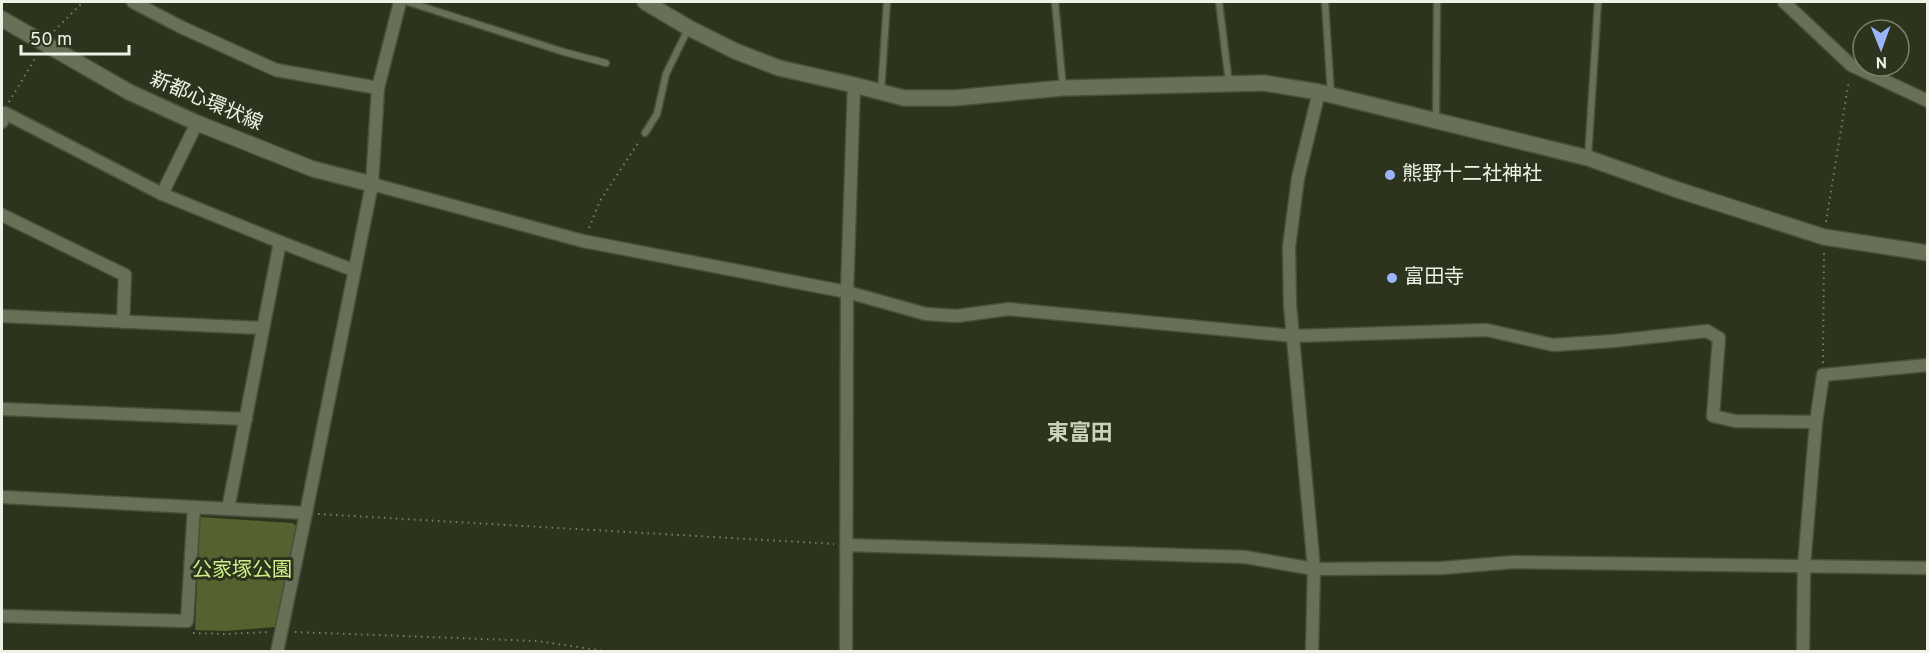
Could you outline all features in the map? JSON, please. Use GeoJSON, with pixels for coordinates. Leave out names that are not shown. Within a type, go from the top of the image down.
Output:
{"type":"FeatureCollection","features":[{"type":"Feature","properties":{"kind":"street"},"geometry":{"type":"LineString","coordinates":[[133,2],[181,27],[276,70],[378,88]]}},
{"type":"Feature","properties":{"kind":"street"},"geometry":{"type":"LineString","coordinates":[[276,651],[372,184],[378,88],[400,2]]}},
{"type":"Feature","properties":{"kind":"street"},"geometry":{"type":"LineString","coordinates":[[645,2],[735,51],[779,68],[904,98],[923,99],[1063,88],[1264,83],[1325,94],[1588,158],[1824,237],[1928,253]]}},
{"type":"Feature","properties":{"kind":"street"},"geometry":{"type":"LineString","coordinates":[[1784,2],[1851,65]]}},
{"type":"Feature","properties":{"kind":"street","name":"新都心環状線"},"geometry":{"type":"LineString","coordinates":[[2,19],[129,92],[197,123],[313,169],[372,184]]}},
{"type":"Feature","properties":{"kind":"street"},"geometry":{"type":"LineString","coordinates":[[1879,78],[1928,101]]}},
{"type":"Feature","properties":{"kind":"street"},"geometry":{"type":"LineString","coordinates":[[846,651],[846,292],[854,85]]}},
{"type":"Feature","properties":{"kind":"street"},"geometry":{"type":"LineString","coordinates":[[1312,651],[1314,569],[1293,336],[1289,247],[1298,178],[1325,94]]}},
{"type":"Feature","properties":{"kind":"street"},"geometry":{"type":"LineString","coordinates":[[3,117],[162,194],[353,270]]}},
{"type":"Feature","properties":{"kind":"street"},"geometry":{"type":"LineString","coordinates":[[162,194],[197,123]]}},
{"type":"Feature","properties":{"kind":"street"},"geometry":{"type":"LineString","coordinates":[[372,184],[583,241],[846,292],[926,314],[957,316],[1009,309],[1293,336],[1487,330],[1553,345],[1707,331],[1719,338],[1713,416],[1735,421],[1816,422]]}},
{"type":"Feature","properties":{"kind":"street"},"geometry":{"type":"LineString","coordinates":[[2,215],[125,275],[123,322]]}},
{"type":"Feature","properties":{"kind":"street"},"geometry":{"type":"LineString","coordinates":[[228,509],[280,242]]}},
{"type":"Feature","properties":{"kind":"street"},"geometry":{"type":"LineString","coordinates":[[2,316],[263,328]]}},
{"type":"Feature","properties":{"kind":"street"},"geometry":{"type":"LineString","coordinates":[[1803,651],[1804,566],[1816,422],[1823,375],[1928,366]]}},
{"type":"Feature","properties":{"kind":"street"},"geometry":{"type":"LineString","coordinates":[[2,409],[246,419]]}},
{"type":"Feature","properties":{"kind":"street"},"geometry":{"type":"LineString","coordinates":[[2,497],[306,513]]}},
{"type":"Feature","properties":{"kind":"street"},"geometry":{"type":"LineString","coordinates":[[2,616],[186,621],[194,507]]}},
{"type":"Feature","properties":{"kind":"street"},"geometry":{"type":"LineString","coordinates":[[846,545],[1245,557],[1314,569],[1442,568],[1514,562],[1928,568]]}},
{"type":"Feature","properties":{"kind":"lane"},"geometry":{"type":"LineString","coordinates":[[408,2],[564,52],[606,63]]}},
{"type":"Feature","properties":{"kind":"lane"},"geometry":{"type":"LineString","coordinates":[[881,93],[887,2]]}},
{"type":"Feature","properties":{"kind":"lane"},"geometry":{"type":"LineString","coordinates":[[1055,2],[1063,88]]}},
{"type":"Feature","properties":{"kind":"lane"},"geometry":{"type":"LineString","coordinates":[[1219,2],[1229,83]]}},
{"type":"Feature","properties":{"kind":"lane"},"geometry":{"type":"LineString","coordinates":[[1325,2],[1325,94]]}},
{"type":"Feature","properties":{"kind":"lane"},"geometry":{"type":"LineString","coordinates":[[1436,121],[1437,2]]}},
{"type":"Feature","properties":{"kind":"lane"},"geometry":{"type":"LineString","coordinates":[[1588,158],[1599,2]]}},
{"type":"Feature","properties":{"kind":"lane"},"geometry":{"type":"LineString","coordinates":[[645,133],[657,114],[666,74],[689,28]]}},
{"type":"Feature","properties":{"kind":"path"},"geometry":{"type":"LineString","coordinates":[[54,31],[83,2]]}},
{"type":"Feature","properties":{"kind":"path"},"geometry":{"type":"LineString","coordinates":[[3,117],[36,57]]}},
{"type":"Feature","properties":{"kind":"path"},"geometry":{"type":"LineString","coordinates":[[1823,375],[1824,237],[1851,65]]}},
{"type":"Feature","properties":{"kind":"path"},"geometry":{"type":"LineString","coordinates":[[583,241],[600,201],[645,133]]}},
{"type":"Feature","properties":{"kind":"path"},"geometry":{"type":"LineString","coordinates":[[306,513],[846,545]]}},
{"type":"Feature","properties":{"kind":"path"},"geometry":{"type":"LineString","coordinates":[[280,633],[537,641],[611,651]]}},
{"type":"Feature","properties":{"kind":"green space","name":"公家塚公園"},"geometry":{"type":"Polygon","coordinates":[[[200,517],[292,523],[298,527],[275,627],[225,631],[195,630],[200,517]]]}},
{"type":"Feature","properties":{"kind":"place","name":"熊野十二社神社"},"geometry":{"type":"Point","coordinates":[1390,175]}},
{"type":"Feature","properties":{"kind":"place","name":"富田寺"},"geometry":{"type":"Point","coordinates":[1392,278]}},
{"type":"Feature","properties":{"kind":"district","name":"東富田"},"geometry":{"type":"Point","coordinates":[1080,434]}}]}
